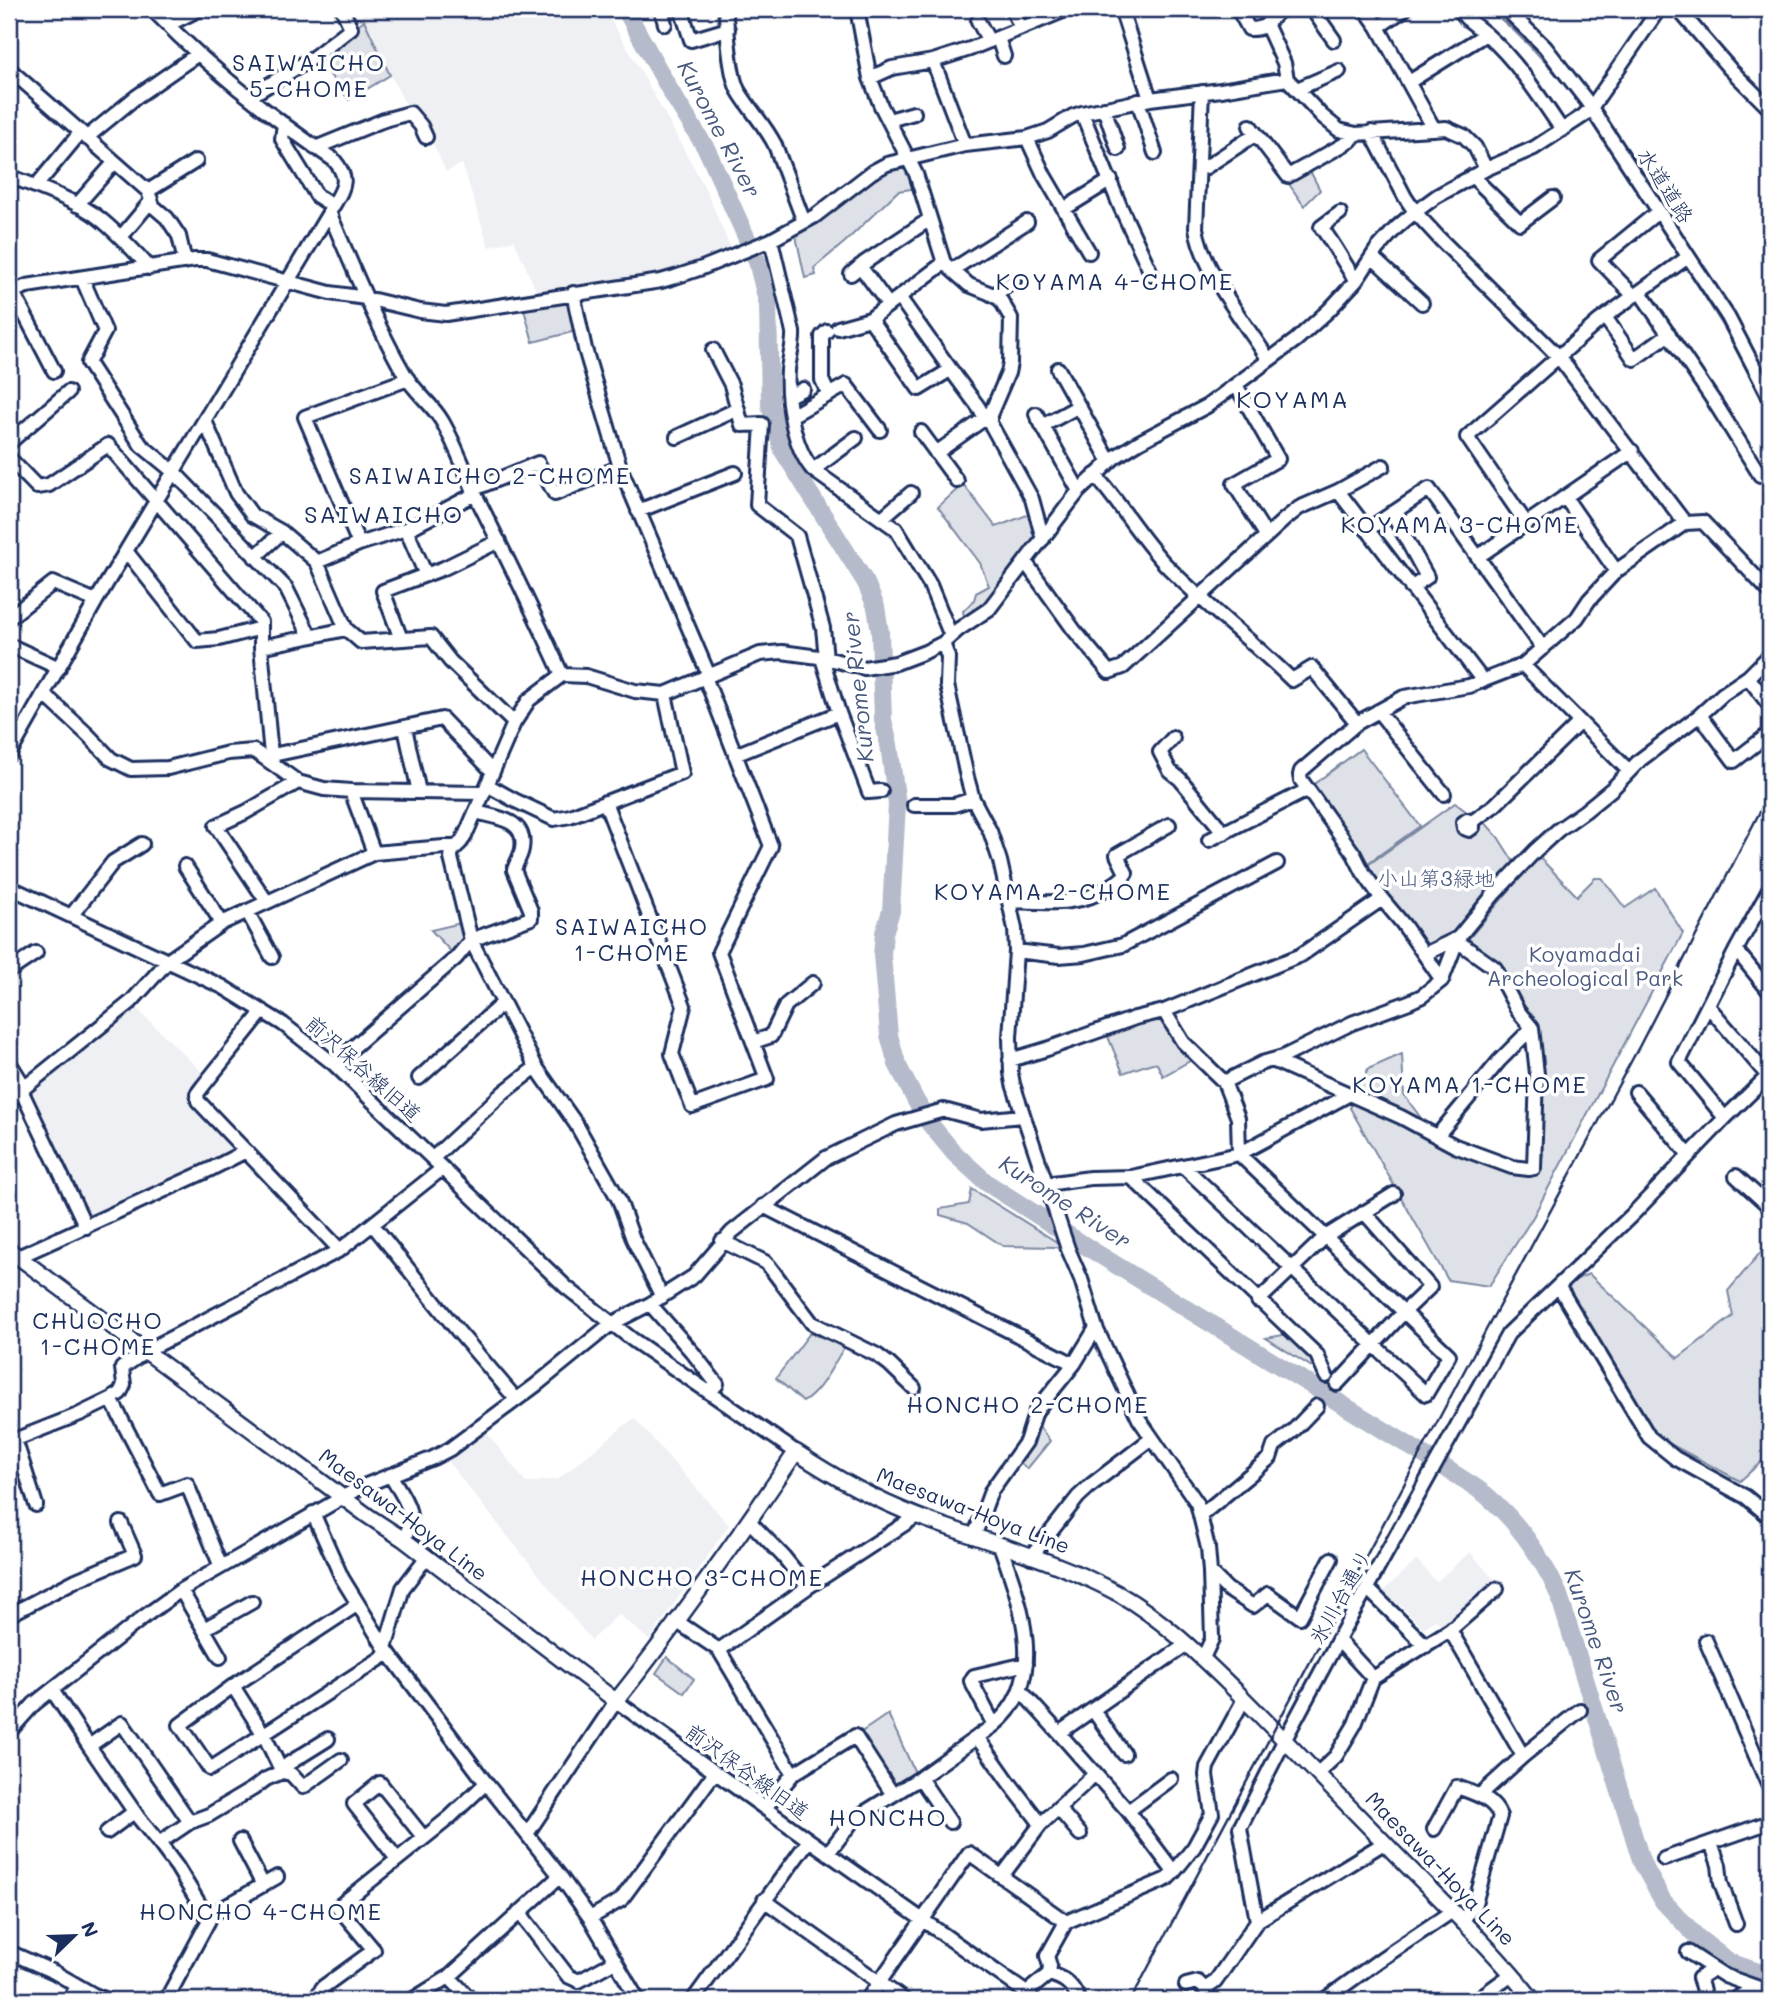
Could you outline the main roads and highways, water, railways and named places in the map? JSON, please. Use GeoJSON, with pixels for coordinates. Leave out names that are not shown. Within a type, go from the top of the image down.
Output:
{"type":"FeatureCollection","features":[{"type":"Feature","properties":{"kind":"main road","name":"Maesawa-Hoya Line"},"geometry":{"type":"LineString","coordinates":[[13,1253],[342,1497],[403,1539],[616,1701],[749,1521],[796,1452],[836,1479],[917,1516],[1078,1574],[1152,1615],[1203,1658],[1512,1974],[1533,2000]]}},
{"type":"Feature","properties":{"kind":"waterway","name":"Kurome River"},"geometry":{"type":"LineString","coordinates":[[625,9],[707,150],[757,261],[768,305],[770,405],[783,451],[866,583],[876,607],[880,632],[883,720],[897,804],[891,911],[884,933],[882,955],[889,1035],[897,1064],[916,1101],[930,1124],[954,1153],[987,1183],[1450,1471],[1498,1505],[1528,1541],[1559,1595],[1642,1863],[1663,1901],[1697,1937],[1729,1962],[1770,1976]]}},
{"type":"Feature","properties":{"kind":"waterway"},"geometry":{"type":"LineString","coordinates":[[1490,9],[1539,56],[1583,108]]}},
{"type":"Feature","properties":{"kind":"waterway"},"geometry":{"type":"LineString","coordinates":[[1589,116],[1652,214]]}},
{"type":"Feature","properties":{"kind":"waterway"},"geometry":{"type":"LineString","coordinates":[[1655,219],[1680,258]]}},
{"type":"Feature","properties":{"kind":"waterway"},"geometry":{"type":"LineString","coordinates":[[1684,263],[1724,327],[1770,412]]}},
{"type":"Feature","properties":{"kind":"railway"},"geometry":{"type":"LineString","coordinates":[[1131,2000],[1640,1045],[1770,792]]}},
{"type":"Feature","properties":{"kind":"district","name":"SAIWAICHO 5-CHOME"},"geometry":{"type":"Point","coordinates":[309,76]}},
{"type":"Feature","properties":{"kind":"district","name":"KOYAMA 4-CHOME"},"geometry":{"type":"Point","coordinates":[1115,282]}},
{"type":"Feature","properties":{"kind":"district","name":"KOYAMA"},"geometry":{"type":"Point","coordinates":[1293,400]}},
{"type":"Feature","properties":{"kind":"district","name":"SAIWAICHO 2-CHOME"},"geometry":{"type":"Point","coordinates":[490,476]}},
{"type":"Feature","properties":{"kind":"district","name":"SAIWAICHO"},"geometry":{"type":"Point","coordinates":[384,515]}},
{"type":"Feature","properties":{"kind":"district","name":"KOYAMA 3-CHOME"},"geometry":{"type":"Point","coordinates":[1460,525]}},
{"type":"Feature","properties":{"kind":"district","name":"KOYAMA 2-CHOME"},"geometry":{"type":"Point","coordinates":[1053,892]}},
{"type":"Feature","properties":{"kind":"district","name":"SAIWAICHO 1-CHOME"},"geometry":{"type":"Point","coordinates":[632,940]}},
{"type":"Feature","properties":{"kind":"district","name":"KOYAMA 1-CHOME"},"geometry":{"type":"Point","coordinates":[1470,1085]}},
{"type":"Feature","properties":{"kind":"district","name":"CHUOCHO 1-CHOME"},"geometry":{"type":"Point","coordinates":[98,1334]}},
{"type":"Feature","properties":{"kind":"district","name":"HONCHO 2-CHOME"},"geometry":{"type":"Point","coordinates":[1028,1405]}},
{"type":"Feature","properties":{"kind":"district","name":"HONCHO 3-CHOME"},"geometry":{"type":"Point","coordinates":[702,1578]}},
{"type":"Feature","properties":{"kind":"district","name":"HONCHO"},"geometry":{"type":"Point","coordinates":[888,1818]}},
{"type":"Feature","properties":{"kind":"district","name":"HONCHO 4-CHOME"},"geometry":{"type":"Point","coordinates":[261,1912]}},
{"type":"Feature","properties":{"kind":"park label","name":"小山第3緑地"},"geometry":{"type":"Point","coordinates":[1436,879]}},
{"type":"Feature","properties":{"kind":"park label","name":"Koyamadai Archeological Park"},"geometry":{"type":"Point","coordinates":[1585,967]}}]}
